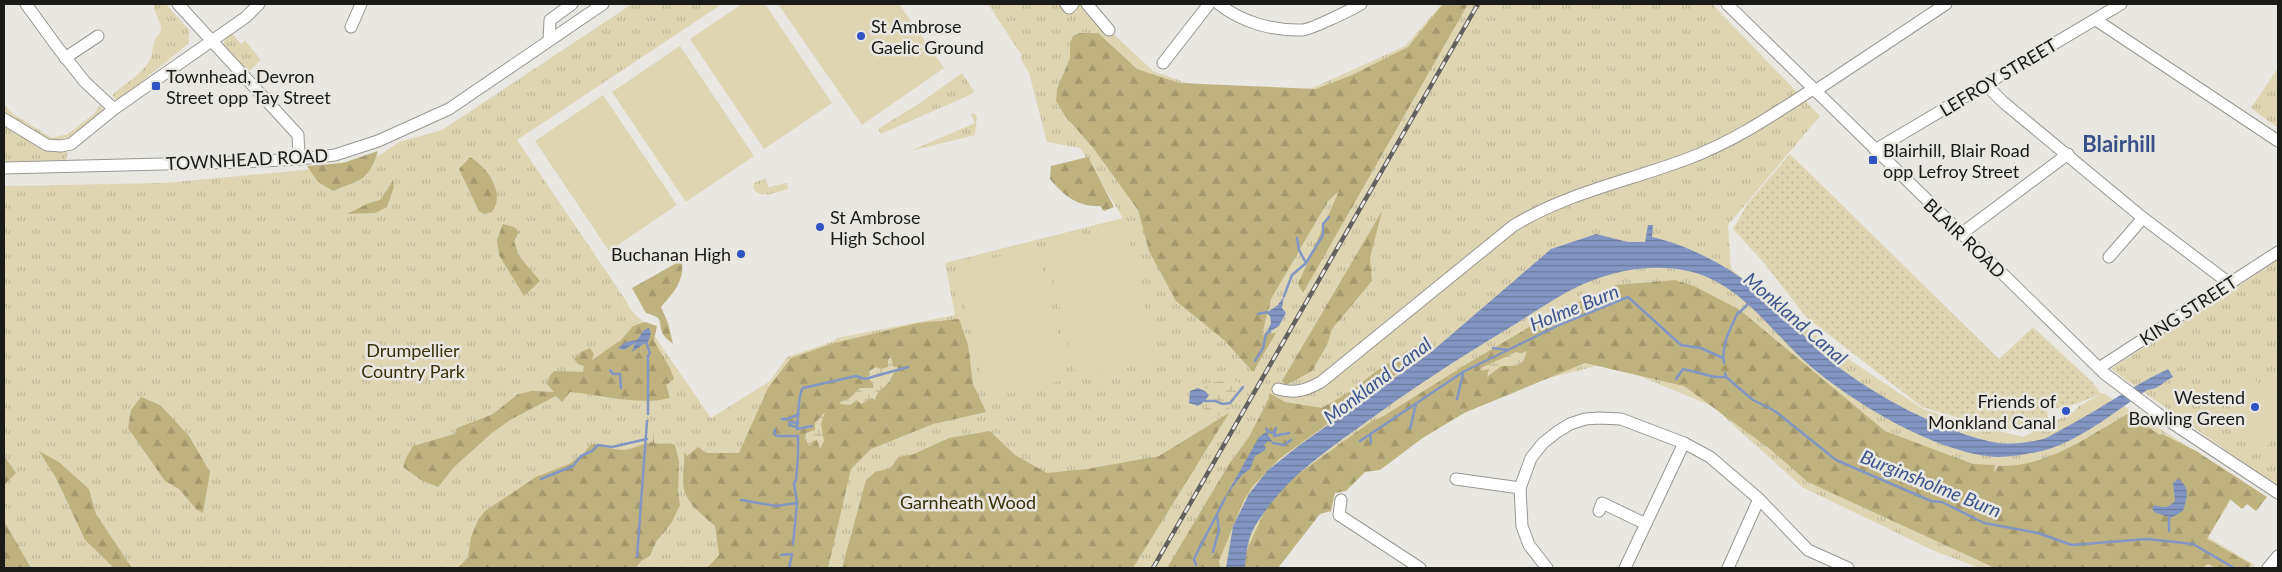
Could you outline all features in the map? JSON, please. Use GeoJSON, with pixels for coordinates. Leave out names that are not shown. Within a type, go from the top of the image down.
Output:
{"type":"FeatureCollection","features":[{"type":"Feature","properties":{"kind":"street"},"geometry":{"type":"LineString","coordinates":[[26,4],[85,82],[114,109]]}},
{"type":"Feature","properties":{"kind":"street"},"geometry":{"type":"LineString","coordinates":[[178,4],[318,157]]}},
{"type":"Feature","properties":{"kind":"street"},"geometry":{"type":"LineString","coordinates":[[4,118],[47,145],[61,146],[77,140],[114,109],[246,16],[259,4]]}},
{"type":"Feature","properties":{"kind":"street"},"geometry":{"type":"LineString","coordinates":[[352,27],[361,4]]}},
{"type":"Feature","properties":{"kind":"street"},"geometry":{"type":"LineString","coordinates":[[549,40],[550,20],[572,4]]}},
{"type":"Feature","properties":{"kind":"street","name":"TOWNHEAD ROAD"},"geometry":{"type":"LineString","coordinates":[[4,168],[299,159],[335,155],[378,141],[450,109],[603,4]]}},
{"type":"Feature","properties":{"kind":"street"},"geometry":{"type":"LineString","coordinates":[[1066,4],[1069,8],[1073,4]]}},
{"type":"Feature","properties":{"kind":"street"},"geometry":{"type":"LineString","coordinates":[[1086,4],[1109,30]]}},
{"type":"Feature","properties":{"kind":"street"},"geometry":{"type":"LineString","coordinates":[[1163,63],[1209,4]]}},
{"type":"Feature","properties":{"kind":"street"},"geometry":{"type":"LineString","coordinates":[[1219,4],[1228,12],[1264,27],[1304,30],[1361,4]]}},
{"type":"Feature","properties":{"kind":"street","name":"BLAIR ROAD"},"geometry":{"type":"LineString","coordinates":[[1727,4],[2098,368],[2157,412],[2278,494]]}},
{"type":"Feature","properties":{"kind":"street"},"geometry":{"type":"LineString","coordinates":[[1278,389],[1294,392],[1302,391],[1321,382],[1513,226],[1538,210],[1689,159],[1741,135],[1946,4]]}},
{"type":"Feature","properties":{"kind":"street","name":"LEFROY STREET"},"geometry":{"type":"LineString","coordinates":[[1875,150],[2121,4]]}},
{"type":"Feature","properties":{"kind":"street"},"geometry":{"type":"LineString","coordinates":[[2096,20],[2278,141]]}},
{"type":"Feature","properties":{"kind":"street"},"geometry":{"type":"LineString","coordinates":[[66,58],[98,36]]}},
{"type":"Feature","properties":{"kind":"street"},"geometry":{"type":"LineString","coordinates":[[1984,84],[2003,102],[2143,218],[2229,283]]}},
{"type":"Feature","properties":{"kind":"street"},"geometry":{"type":"LineString","coordinates":[[298,136],[299,159]]}},
{"type":"Feature","properties":{"kind":"street"},"geometry":{"type":"LineString","coordinates":[[1961,234],[2068,154]]}},
{"type":"Feature","properties":{"kind":"street"},"geometry":{"type":"LineString","coordinates":[[2109,257],[2143,218]]}},
{"type":"Feature","properties":{"kind":"street","name":"KING STREET"},"geometry":{"type":"LineString","coordinates":[[2098,368],[2278,252]]}},
{"type":"Feature","properties":{"kind":"street"},"geometry":{"type":"LineString","coordinates":[[1547,568],[1529,545],[1522,526],[1520,488],[1531,458],[1543,444],[1557,432],[1585,419],[1621,419],[1684,443],[1710,457],[1759,499],[1808,550],[1848,568]]}},
{"type":"Feature","properties":{"kind":"street"},"geometry":{"type":"LineString","coordinates":[[1625,568],[1684,443]]}},
{"type":"Feature","properties":{"kind":"street"},"geometry":{"type":"LineString","coordinates":[[1456,479],[1520,488]]}},
{"type":"Feature","properties":{"kind":"street"},"geometry":{"type":"LineString","coordinates":[[1728,568],[1759,499]]}},
{"type":"Feature","properties":{"kind":"street"},"geometry":{"type":"LineString","coordinates":[[1341,500],[1339,515],[1420,568]]}},
{"type":"Feature","properties":{"kind":"street"},"geometry":{"type":"LineString","coordinates":[[1602,503],[1646,524]]}},
{"type":"Feature","properties":{"kind":"street"},"geometry":{"type":"LineString","coordinates":[[2268,568],[2278,556]]}},
{"type":"Feature","properties":{"kind":"green space"},"geometry":{"type":"Polygon","coordinates":[[[154,4],[166,4],[189,30],[189,43],[118,101],[112,95],[144,68],[152,55],[155,40],[161,29],[154,4]]]}},
{"type":"Feature","properties":{"kind":"green space","name":"Drumpellier Country Park"},"geometry":{"type":"Polygon","coordinates":[[[632,4],[722,4],[517,140],[631,310],[649,328],[711,418],[770,381],[787,357],[834,341],[837,338],[955,315],[945,263],[1123,218],[1080,148],[1047,142],[1029,73],[1020,58],[1022,56],[988,4],[1085,4],[1087,9],[1153,71],[1212,92],[1308,90],[1405,46],[1442,4],[1712,4],[1820,116],[1728,225],[1731,269],[1835,350],[1923,409],[1960,421],[2023,437],[2073,412],[2079,406],[2103,393],[2243,481],[2208,537],[2255,565],[2251,568],[2213,568],[2210,566],[2208,568],[1979,568],[1932,550],[1802,487],[1712,406],[1608,363],[1503,390],[1376,466],[1350,447],[1258,568],[4,568],[4,186],[164,183],[304,170],[380,155],[399,142],[442,130],[632,4]]]}},
{"type":"Feature","properties":{"kind":"green space"},"geometry":{"type":"Polygon","coordinates":[[[742,4],[765,4],[832,103],[764,149],[690,39],[742,4]]]}},
{"type":"Feature","properties":{"kind":"green space","name":"St Ambrose Gaelic Ground"},"geometry":{"type":"Polygon","coordinates":[[[778,4],[899,4],[944,68],[862,125],[778,4]]]}},
{"type":"Feature","properties":{"kind":"green space"},"geometry":{"type":"Polygon","coordinates":[[[1443,4],[1468,4],[1303,293],[1298,284],[1339,191],[1328,201],[1271,299],[1262,335],[1276,333],[1253,372],[1224,340],[1176,301],[1149,251],[1138,210],[1094,149],[1066,117],[1056,101],[1057,89],[1070,58],[1070,43],[1073,36],[1079,33],[1098,33],[1137,69],[1179,83],[1316,89],[1352,75],[1408,47],[1443,4]]]}},
{"type":"Feature","properties":{"kind":"green space"},"geometry":{"type":"Polygon","coordinates":[[[232,33],[241,44],[245,40],[261,60],[246,74],[224,47],[224,41],[232,33]]]}},
{"type":"Feature","properties":{"kind":"green space"},"geometry":{"type":"Polygon","coordinates":[[[680,46],[754,156],[686,202],[612,92],[680,46]]]}},
{"type":"Feature","properties":{"kind":"green space"},"geometry":{"type":"Polygon","coordinates":[[[2278,68],[2278,128],[2251,108],[2278,68]]]}},
{"type":"Feature","properties":{"kind":"green space"},"geometry":{"type":"Polygon","coordinates":[[[962,73],[974,91],[972,94],[881,134],[878,129],[920,103],[962,73]]]}},
{"type":"Feature","properties":{"kind":"green space"},"geometry":{"type":"Polygon","coordinates":[[[603,95],[677,205],[609,251],[535,141],[603,95]]]}},
{"type":"Feature","properties":{"kind":"green space"},"geometry":{"type":"Polygon","coordinates":[[[4,105],[13,114],[52,138],[68,134],[95,113],[99,106],[104,109],[103,113],[79,133],[54,143],[4,116],[4,105]]]}},
{"type":"Feature","properties":{"kind":"green space"},"geometry":{"type":"Polygon","coordinates":[[[974,113],[977,116],[975,135],[910,151],[975,123],[971,114],[974,113]]]}},
{"type":"Feature","properties":{"kind":"green space"},"geometry":{"type":"Polygon","coordinates":[[[4,125],[44,150],[68,148],[66,160],[4,162],[4,125]]]}},
{"type":"Feature","properties":{"kind":"green space"},"geometry":{"type":"Polygon","coordinates":[[[378,151],[367,174],[357,181],[333,191],[318,182],[307,166],[343,163],[378,151]]]}},
{"type":"Feature","properties":{"kind":"green space"},"geometry":{"type":"Polygon","coordinates":[[[1790,154],[1999,359],[2033,327],[2093,383],[2101,394],[2076,404],[2047,410],[2049,424],[2034,432],[1983,425],[1922,407],[1806,317],[1764,263],[1733,229],[1748,203],[1790,154]]]}},
{"type":"Feature","properties":{"kind":"green space"},"geometry":{"type":"Polygon","coordinates":[[[470,157],[483,167],[493,181],[497,197],[496,205],[492,212],[484,214],[479,211],[459,169],[470,157]]]}},
{"type":"Feature","properties":{"kind":"green space"},"geometry":{"type":"Polygon","coordinates":[[[1088,157],[1114,207],[1104,211],[1100,206],[1085,205],[1078,202],[1061,191],[1050,179],[1051,166],[1088,157]]]}},
{"type":"Feature","properties":{"kind":"green space"},"geometry":{"type":"Polygon","coordinates":[[[766,178],[768,187],[787,183],[788,189],[763,195],[759,194],[753,187],[754,183],[766,178]]]}},
{"type":"Feature","properties":{"kind":"green space"},"geometry":{"type":"Polygon","coordinates":[[[393,181],[394,187],[387,207],[375,213],[347,214],[369,203],[380,200],[393,181]]]}},
{"type":"Feature","properties":{"kind":"green space"},"geometry":{"type":"Polygon","coordinates":[[[1382,211],[1370,258],[1372,281],[1332,329],[1327,345],[1312,371],[1286,385],[1282,381],[1382,211]]]}},
{"type":"Feature","properties":{"kind":"green space"},"geometry":{"type":"Polygon","coordinates":[[[503,224],[514,227],[519,232],[514,241],[519,256],[540,281],[524,296],[499,255],[497,240],[503,224]]]}},
{"type":"Feature","properties":{"kind":"green space"},"geometry":{"type":"Polygon","coordinates":[[[1126,226],[1157,358],[1076,377],[1045,246],[1126,226]]]}},
{"type":"Feature","properties":{"kind":"green space"},"geometry":{"type":"Polygon","coordinates":[[[1037,247],[1068,379],[987,398],[956,267],[1037,247]]]}},
{"type":"Feature","properties":{"kind":"green space"},"geometry":{"type":"Polygon","coordinates":[[[682,260],[682,274],[678,286],[661,307],[668,323],[673,344],[663,334],[659,319],[646,313],[632,288],[682,260]]]}},
{"type":"Feature","properties":{"kind":"green space"},"geometry":{"type":"Polygon","coordinates":[[[2278,260],[2278,487],[2111,369],[2278,260]]]}},
{"type":"Feature","properties":{"kind":"green space"},"geometry":{"type":"Polygon","coordinates":[[[1675,280],[1694,286],[1740,310],[1885,431],[1973,464],[1995,465],[1994,474],[1998,466],[2034,462],[2066,449],[2128,414],[2160,435],[2162,434],[2196,451],[2267,497],[2256,511],[2247,504],[2242,509],[2230,499],[2207,539],[2251,564],[2248,568],[2216,568],[2208,564],[2202,568],[1995,568],[1808,482],[1770,449],[1684,386],[1585,363],[1464,413],[1424,437],[1380,470],[1365,472],[1346,491],[1335,493],[1331,511],[1320,514],[1278,568],[1239,568],[1273,492],[1372,421],[1382,417],[1553,313],[1616,285],[1675,280]]]}},
{"type":"Feature","properties":{"kind":"green space"},"geometry":{"type":"Polygon","coordinates":[[[959,319],[968,345],[973,384],[986,412],[933,424],[871,449],[851,469],[828,568],[707,568],[719,555],[715,526],[693,506],[686,494],[683,480],[684,452],[687,456],[698,447],[707,453],[739,453],[768,388],[791,358],[834,343],[918,323],[959,319]]]}},
{"type":"Feature","properties":{"kind":"green space"},"geometry":{"type":"Polygon","coordinates":[[[645,322],[657,326],[654,341],[670,368],[674,379],[666,385],[670,398],[646,401],[570,392],[562,402],[556,396],[510,420],[492,433],[454,467],[438,487],[421,480],[403,467],[413,446],[455,434],[457,428],[493,414],[518,394],[532,391],[554,392],[547,384],[549,377],[554,371],[583,372],[584,366],[578,364],[574,359],[581,352],[590,348],[594,354],[592,360],[621,340],[633,326],[645,322]]]}},
{"type":"Feature","properties":{"kind":"green space"},"geometry":{"type":"Polygon","coordinates":[[[1426,339],[1423,355],[1279,459],[1252,487],[1243,502],[1219,561],[1220,568],[1167,568],[1229,464],[1249,437],[1269,398],[1269,393],[1285,402],[1322,408],[1351,391],[1379,369],[1426,339]]]}},
{"type":"Feature","properties":{"kind":"green space"},"geometry":{"type":"Polygon","coordinates":[[[1527,351],[1524,360],[1517,366],[1501,366],[1487,377],[1489,369],[1479,371],[1481,368],[1516,352],[1522,353],[1527,351]]]}},
{"type":"Feature","properties":{"kind":"green space"},"geometry":{"type":"Polygon","coordinates":[[[893,355],[891,358],[894,367],[897,367],[898,370],[879,392],[875,400],[872,398],[861,404],[857,400],[850,405],[840,404],[840,402],[850,398],[860,388],[873,388],[873,384],[867,377],[870,375],[869,371],[876,367],[881,369],[888,367],[888,360],[893,355]]]}},
{"type":"Feature","properties":{"kind":"green space","name":"Westend Bowling Green"},"geometry":{"type":"Polygon","coordinates":[[[2251,378],[2278,395],[2278,430],[2266,449],[2223,419],[2251,378]]]}},
{"type":"Feature","properties":{"kind":"green space"},"geometry":{"type":"Polygon","coordinates":[[[1231,379],[1246,385],[1229,409],[1199,426],[1188,435],[1204,419],[1203,410],[1210,403],[1205,402],[1212,397],[1213,392],[1198,385],[1231,379]]]}},
{"type":"Feature","properties":{"kind":"green space"},"geometry":{"type":"Polygon","coordinates":[[[141,397],[160,405],[189,436],[210,472],[203,513],[197,510],[179,489],[165,481],[128,428],[131,410],[141,397]]]}},
{"type":"Feature","properties":{"kind":"green space"},"geometry":{"type":"Polygon","coordinates":[[[825,412],[821,424],[824,441],[820,449],[817,440],[813,441],[809,446],[805,439],[806,433],[815,430],[815,423],[825,412]]]}},
{"type":"Feature","properties":{"kind":"green space","name":"Garnheath Wood"},"geometry":{"type":"Polygon","coordinates":[[[1229,413],[1133,568],[842,568],[866,480],[875,472],[891,468],[898,457],[914,454],[949,438],[990,431],[1015,455],[1047,473],[1087,469],[1159,456],[1229,413]]]}},
{"type":"Feature","properties":{"kind":"green space"},"geometry":{"type":"Polygon","coordinates":[[[654,431],[654,443],[675,445],[679,461],[678,492],[680,505],[672,522],[656,542],[650,556],[641,561],[636,568],[458,568],[468,557],[471,537],[478,520],[485,511],[536,477],[569,464],[584,453],[591,444],[626,450],[653,442],[654,431]]]}},
{"type":"Feature","properties":{"kind":"green space"},"geometry":{"type":"Polygon","coordinates":[[[39,451],[59,462],[89,489],[96,514],[132,568],[114,568],[85,540],[56,478],[39,451]]]}},
{"type":"Feature","properties":{"kind":"green space"},"geometry":{"type":"Polygon","coordinates":[[[4,456],[16,473],[4,485],[4,456]]]}},
{"type":"Feature","properties":{"kind":"green space"},"geometry":{"type":"Polygon","coordinates":[[[4,521],[31,568],[4,568],[4,521]]]}},
{"type":"Feature","properties":{"kind":"water"},"geometry":{"type":"Polygon","coordinates":[[[1648,225],[1653,225],[1652,237],[1696,252],[1738,275],[1771,302],[1830,360],[1866,386],[1887,399],[1933,422],[1977,438],[2007,444],[2043,439],[2168,369],[2173,377],[2158,387],[2147,390],[2080,435],[2051,448],[2028,454],[2004,457],[1974,454],[1919,435],[1890,420],[1837,387],[1796,353],[1760,316],[1734,293],[1705,276],[1688,271],[1664,268],[1614,273],[1581,285],[1550,302],[1432,376],[1331,448],[1293,479],[1271,503],[1253,529],[1249,541],[1245,568],[1226,568],[1233,526],[1249,494],[1268,470],[1301,444],[1430,353],[1551,249],[1596,234],[1628,242],[1645,242],[1648,225]]]}},
{"type":"Feature","properties":{"kind":"water"},"geometry":{"type":"Polygon","coordinates":[[[1284,296],[1282,308],[1286,313],[1279,326],[1266,334],[1271,323],[1270,316],[1266,313],[1278,305],[1284,296]]]}},
{"type":"Feature","properties":{"kind":"water"},"geometry":{"type":"Polygon","coordinates":[[[649,328],[651,333],[647,345],[645,343],[632,352],[635,343],[624,350],[618,348],[626,342],[637,340],[644,330],[649,328]]]}},
{"type":"Feature","properties":{"kind":"water"},"geometry":{"type":"Polygon","coordinates":[[[1198,388],[1209,395],[1198,406],[1189,403],[1190,391],[1198,388]]]}},
{"type":"Feature","properties":{"kind":"water"},"geometry":{"type":"Polygon","coordinates":[[[1265,427],[1270,430],[1267,433],[1273,443],[1268,441],[1264,445],[1266,448],[1264,451],[1255,456],[1250,469],[1242,475],[1224,499],[1259,437],[1266,432],[1265,427]]]}},
{"type":"Feature","properties":{"kind":"water"},"geometry":{"type":"Polygon","coordinates":[[[2178,479],[2185,486],[2187,493],[2183,511],[2171,518],[2154,512],[2152,508],[2155,505],[2166,507],[2175,501],[2173,483],[2178,479]]]}},
{"type":"Feature","properties":{"kind":"waterway"},"geometry":{"type":"LineString","coordinates":[[1284,296],[1292,275],[1306,263],[1323,235],[1323,224],[1329,217]]}},
{"type":"Feature","properties":{"kind":"waterway"},"geometry":{"type":"LineString","coordinates":[[1297,238],[1299,250],[1306,263]]}},
{"type":"Feature","properties":{"kind":"waterway","name":"Holme Burn"},"geometry":{"type":"LineString","coordinates":[[1493,348],[1508,350],[1559,325],[1628,297],[1681,345],[1701,348],[1723,358]]}},
{"type":"Feature","properties":{"kind":"waterway","name":"Monkland Canal"},"geometry":{"type":"LineString","coordinates":[[1739,313],[1749,303]]}},
{"type":"Feature","properties":{"kind":"waterway"},"geometry":{"type":"LineString","coordinates":[[1258,314],[1267,312]]}},
{"type":"Feature","properties":{"kind":"waterway","name":"Burginsholme Burn"},"geometry":{"type":"LineString","coordinates":[[1724,363],[1725,343],[1738,312]]}},
{"type":"Feature","properties":{"kind":"waterway"},"geometry":{"type":"LineString","coordinates":[[1255,361],[1263,348],[1266,334],[1270,332]]}},
{"type":"Feature","properties":{"kind":"waterway"},"geometry":{"type":"LineString","coordinates":[[646,342],[650,353],[648,356],[648,414]]}},
{"type":"Feature","properties":{"kind":"waterway","name":"Holme Burn"},"geometry":{"type":"LineString","coordinates":[[1360,441],[1463,372],[1508,350]]}},
{"type":"Feature","properties":{"kind":"waterway"},"geometry":{"type":"LineString","coordinates":[[812,426],[797,429],[799,401],[803,388],[856,376],[865,379],[908,367]]}},
{"type":"Feature","properties":{"kind":"waterway"},"geometry":{"type":"LineString","coordinates":[[1676,379],[1683,369],[1715,377],[1726,377]]}},
{"type":"Feature","properties":{"kind":"waterway"},"geometry":{"type":"LineString","coordinates":[[610,370],[613,374],[620,374],[621,388]]}},
{"type":"Feature","properties":{"kind":"waterway","name":"Burginsholme Burn"},"geometry":{"type":"LineString","coordinates":[[1725,373],[1726,377],[1753,400],[1775,411],[1836,460],[1931,501],[1942,502],[1984,523],[2038,533],[2072,545],[2147,539],[2193,544],[2234,568]]}},
{"type":"Feature","properties":{"kind":"waterway"},"geometry":{"type":"LineString","coordinates":[[1457,399],[1463,374]]}},
{"type":"Feature","properties":{"kind":"waterway"},"geometry":{"type":"LineString","coordinates":[[1205,401],[1215,401],[1223,404],[1230,403],[1243,387]]}},
{"type":"Feature","properties":{"kind":"waterway"},"geometry":{"type":"LineString","coordinates":[[1410,429],[1416,404]]}},
{"type":"Feature","properties":{"kind":"waterway"},"geometry":{"type":"LineString","coordinates":[[782,419],[788,419],[799,414]]}},
{"type":"Feature","properties":{"kind":"waterway"},"geometry":{"type":"LineString","coordinates":[[637,557],[647,421]]}},
{"type":"Feature","properties":{"kind":"waterway"},"geometry":{"type":"LineString","coordinates":[[797,427],[789,425],[790,422],[798,423]]}},
{"type":"Feature","properties":{"kind":"waterway"},"geometry":{"type":"LineString","coordinates":[[1269,432],[1273,433],[1276,428],[1274,436],[1283,434]]}},
{"type":"Feature","properties":{"kind":"waterway"},"geometry":{"type":"LineString","coordinates":[[775,430],[774,434],[777,436],[798,436],[798,455]]}},
{"type":"Feature","properties":{"kind":"waterway"},"geometry":{"type":"LineString","coordinates":[[1285,434],[1289,433]]}},
{"type":"Feature","properties":{"kind":"waterway","name":"Holme Burn"},"geometry":{"type":"LineString","coordinates":[[1370,434],[1371,443]]}},
{"type":"Feature","properties":{"kind":"waterway"},"geometry":{"type":"LineString","coordinates":[[541,479],[573,466],[581,456],[592,451],[598,445],[612,447],[647,439]]}},
{"type":"Feature","properties":{"kind":"waterway"},"geometry":{"type":"LineString","coordinates":[[1273,443],[1284,445],[1291,440]]}},
{"type":"Feature","properties":{"kind":"waterway"},"geometry":{"type":"LineString","coordinates":[[793,544],[797,503],[794,483],[796,480],[798,457]]}},
{"type":"Feature","properties":{"kind":"waterway"},"geometry":{"type":"LineString","coordinates":[[1196,565],[1194,559],[1225,498]]}},
{"type":"Feature","properties":{"kind":"waterway"},"geometry":{"type":"LineString","coordinates":[[741,500],[776,506],[797,503]]}},
{"type":"Feature","properties":{"kind":"waterway"},"geometry":{"type":"LineString","coordinates":[[1213,552],[1219,530],[1217,516]]}},
{"type":"Feature","properties":{"kind":"waterway"},"geometry":{"type":"LineString","coordinates":[[2169,517],[2169,531]]}},
{"type":"Feature","properties":{"kind":"waterway"},"geometry":{"type":"LineString","coordinates":[[781,555],[792,554],[789,568]]}},
{"type":"Feature","properties":{"kind":"railway"},"geometry":{"type":"LineString","coordinates":[[1153,568],[1478,4]]}},
{"type":"Feature","properties":{"kind":"place","name":"St Ambrose Gaelic Ground"},"geometry":{"type":"Point","coordinates":[861,36]}},
{"type":"Feature","properties":{"kind":"place","name":"Townhead, Devron Street opp Tay Street"},"geometry":{"type":"Point","coordinates":[156,86]}},
{"type":"Feature","properties":{"kind":"place","name":"Blairhill, Blair Road opp Lefroy Street"},"geometry":{"type":"Point","coordinates":[1873,160]}},
{"type":"Feature","properties":{"kind":"place","name":"St Ambrose High School"},"geometry":{"type":"Point","coordinates":[820,227]}},
{"type":"Feature","properties":{"kind":"place","name":"Buchanan High"},"geometry":{"type":"Point","coordinates":[741,254]}},
{"type":"Feature","properties":{"kind":"place","name":"Westend Bowling Green"},"geometry":{"type":"Point","coordinates":[2255,407]}},
{"type":"Feature","properties":{"kind":"place","name":"Friends of Monkland Canal"},"geometry":{"type":"Point","coordinates":[2066,411]}},
{"type":"Feature","properties":{"kind":"district","name":"Blairhill"},"geometry":{"type":"Point","coordinates":[2119,143]}}]}
